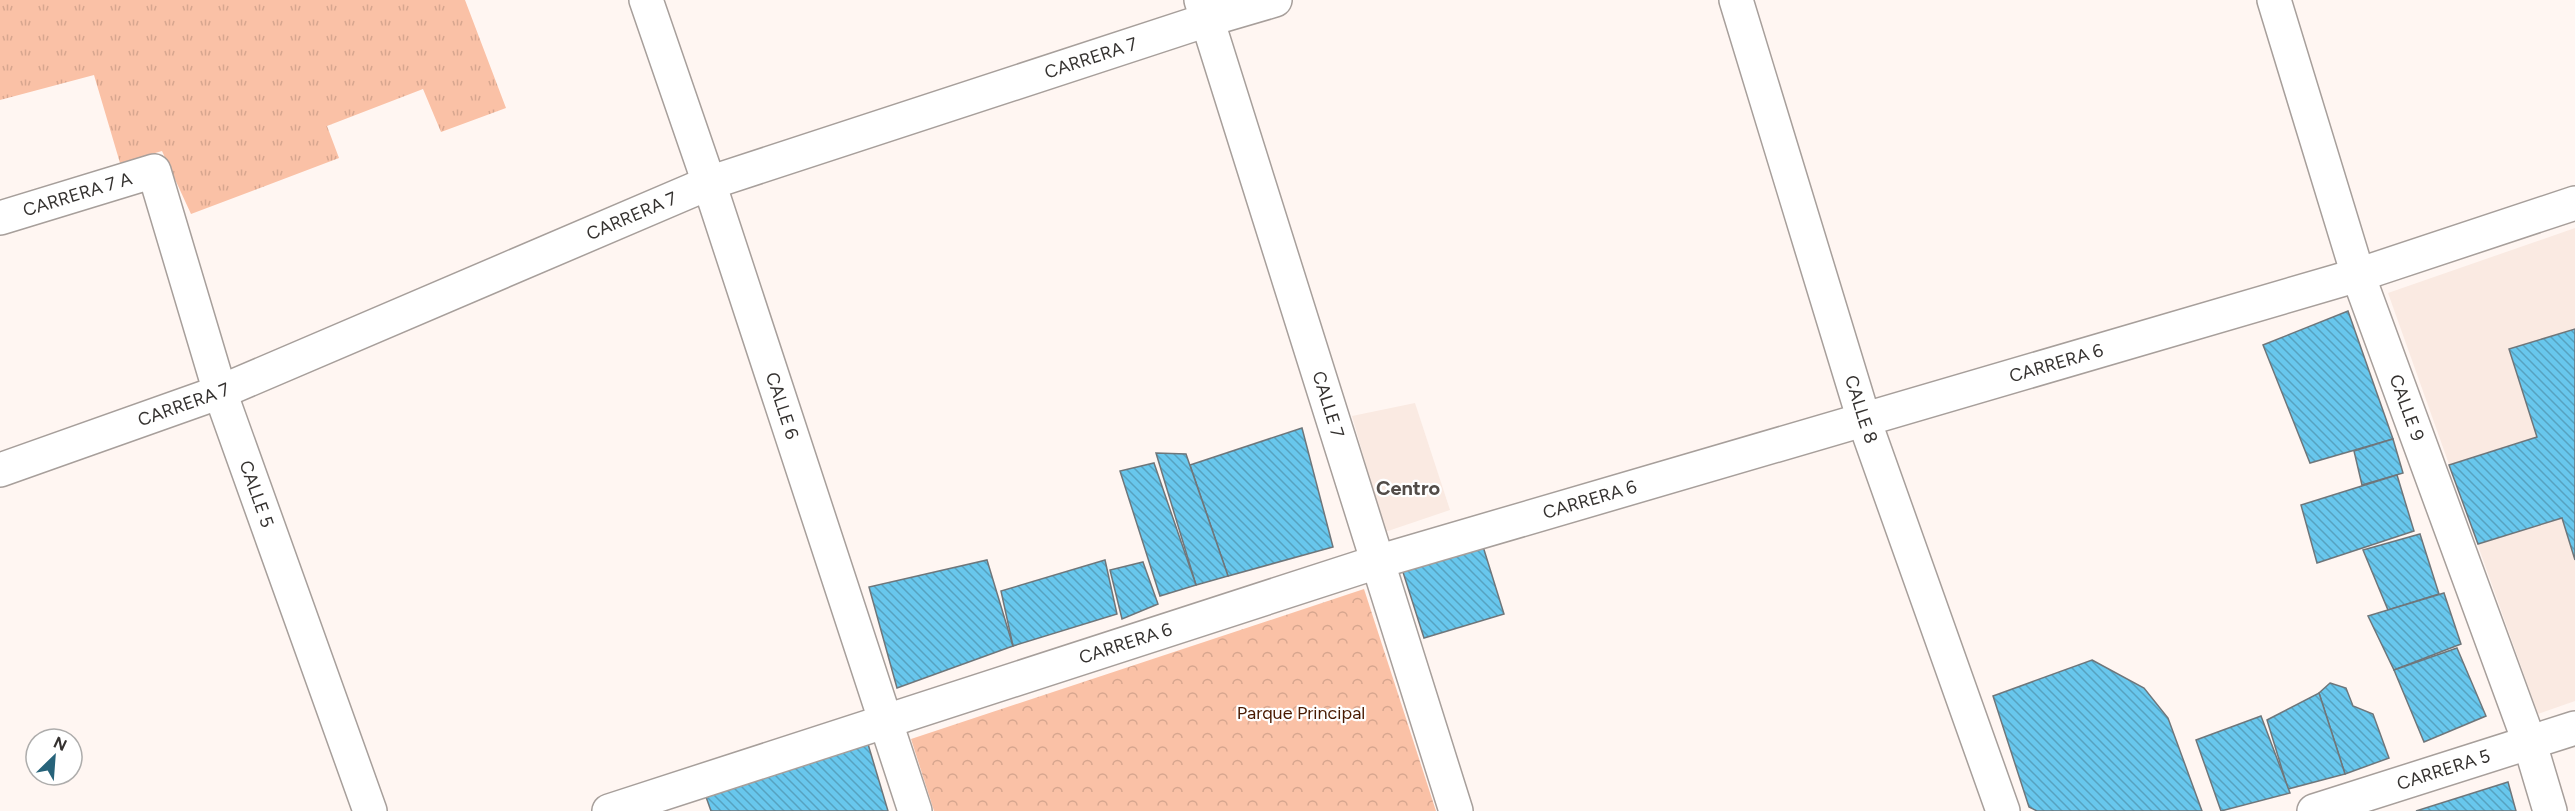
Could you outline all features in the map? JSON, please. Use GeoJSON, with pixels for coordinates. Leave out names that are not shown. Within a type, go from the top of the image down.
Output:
{"type":"FeatureCollection","features":[{"type":"Feature","properties":{"kind":"street","name":"CALLE 6"},"geometry":{"type":"LineString","coordinates":[[646,0],[709,183],[915,811]]}},
{"type":"Feature","properties":{"kind":"street","name":"CARRERA 7"},"geometry":{"type":"LineString","coordinates":[[0,470],[220,392],[709,183],[1204,10],[1275,0]]}},
{"type":"Feature","properties":{"kind":"street","name":"CALLE 8"},"geometry":{"type":"LineString","coordinates":[[1736,0],[1864,420],[2004,811]]}},
{"type":"Feature","properties":{"kind":"street","name":"CALLE 9"},"geometry":{"type":"LineString","coordinates":[[2276,0],[2358,275],[2530,744],[2550,811]]}},
{"type":"Feature","properties":{"kind":"street","name":"CALLE 7"},"geometry":{"type":"LineString","coordinates":[[1204,10],[1456,811]]}},
{"type":"Feature","properties":{"kind":"street","name":"CARRERA 7 A"},"geometry":{"type":"LineString","coordinates":[[0,218],[154,171]]}},
{"type":"Feature","properties":{"kind":"street","name":"CALLE 5"},"geometry":{"type":"LineString","coordinates":[[154,171],[220,392],[370,811]]}},
{"type":"Feature","properties":{"kind":"street","name":"CARRERA 6"},"geometry":{"type":"LineString","coordinates":[[609,811],[1377,562],[2358,275],[2575,202]]}},
{"type":"Feature","properties":{"kind":"street","name":"CARRERA 5"},"geometry":{"type":"LineString","coordinates":[[2314,811],[2575,728]]}},
{"type":"Feature","properties":{"kind":"shaded area"},"geometry":{"type":"Polygon","coordinates":[[[2575,228],[2575,701],[2538,714],[2388,293],[2575,228]]]}},
{"type":"Feature","properties":{"kind":"shaded area"},"geometry":{"type":"Polygon","coordinates":[[[1415,403],[1450,510],[1385,532],[1352,416],[1415,403]]]}},
{"type":"Feature","properties":{"kind":"green space"},"geometry":{"type":"Polygon","coordinates":[[[0,0],[465,0],[506,108],[441,132],[423,89],[327,126],[339,158],[191,214],[162,151],[120,163],[94,75],[0,100],[0,0]]]}},
{"type":"Feature","properties":{"kind":"green space","name":"Parque Principal"},"geometry":{"type":"Polygon","coordinates":[[[1364,589],[1436,811],[934,811],[911,739],[1364,589]]]}},
{"type":"Feature","properties":{"kind":"building"},"geometry":{"type":"Polygon","coordinates":[[[2348,311],[2393,439],[2310,463],[2263,345],[2348,311]]]}},
{"type":"Feature","properties":{"kind":"building"},"geometry":{"type":"Polygon","coordinates":[[[2575,329],[2575,560],[2562,518],[2478,544],[2449,465],[2537,437],[2509,349],[2575,329]]]}},
{"type":"Feature","properties":{"kind":"building"},"geometry":{"type":"Polygon","coordinates":[[[1302,428],[1333,547],[1228,576],[1190,465],[1302,428]]]}},
{"type":"Feature","properties":{"kind":"building"},"geometry":{"type":"Polygon","coordinates":[[[2393,439],[2403,473],[2362,485],[2354,451],[2393,439]]]}},
{"type":"Feature","properties":{"kind":"building"},"geometry":{"type":"Polygon","coordinates":[[[1156,453],[1186,454],[1228,576],[1196,585],[1156,453]]]}},
{"type":"Feature","properties":{"kind":"building"},"geometry":{"type":"Polygon","coordinates":[[[1154,463],[1196,585],[1160,596],[1120,471],[1154,463]]]}},
{"type":"Feature","properties":{"kind":"building"},"geometry":{"type":"Polygon","coordinates":[[[2397,475],[2414,531],[2317,563],[2301,505],[2397,475]]]}},
{"type":"Feature","properties":{"kind":"building"},"geometry":{"type":"Polygon","coordinates":[[[2420,534],[2439,594],[2388,610],[2363,550],[2420,534]]]}},
{"type":"Feature","properties":{"kind":"building"},"geometry":{"type":"Polygon","coordinates":[[[1481,540],[1504,614],[1424,638],[1402,569],[1481,540]]]}},
{"type":"Feature","properties":{"kind":"building"},"geometry":{"type":"Polygon","coordinates":[[[987,560],[1013,646],[897,688],[869,587],[987,560]]]}},
{"type":"Feature","properties":{"kind":"building"},"geometry":{"type":"Polygon","coordinates":[[[1105,560],[1117,614],[1013,646],[1001,591],[1105,560]]]}},
{"type":"Feature","properties":{"kind":"building"},"geometry":{"type":"Polygon","coordinates":[[[1143,562],[1158,604],[1122,619],[1110,570],[1143,562]]]}},
{"type":"Feature","properties":{"kind":"building"},"geometry":{"type":"Polygon","coordinates":[[[2444,593],[2461,644],[2394,670],[2368,616],[2444,593]]]}},
{"type":"Feature","properties":{"kind":"building"},"geometry":{"type":"Polygon","coordinates":[[[2457,648],[2486,716],[2424,742],[2394,670],[2457,648]]]}},
{"type":"Feature","properties":{"kind":"building"},"geometry":{"type":"Polygon","coordinates":[[[2092,660],[2144,688],[2168,718],[2202,811],[2037,811],[2029,807],[1993,696],[2092,660]]]}},
{"type":"Feature","properties":{"kind":"building"},"geometry":{"type":"Polygon","coordinates":[[[2330,683],[2346,688],[2353,706],[2373,714],[2389,758],[2345,774],[2319,693],[2330,683]]]}},
{"type":"Feature","properties":{"kind":"building"},"geometry":{"type":"Polygon","coordinates":[[[2319,693],[2345,774],[2288,789],[2267,720],[2319,693]]]}},
{"type":"Feature","properties":{"kind":"building"},"geometry":{"type":"Polygon","coordinates":[[[2261,716],[2290,793],[2221,811],[2196,740],[2261,716]]]}},
{"type":"Feature","properties":{"kind":"building"},"geometry":{"type":"Polygon","coordinates":[[[868,744],[888,811],[711,811],[705,794],[868,744]]]}},
{"type":"Feature","properties":{"kind":"building"},"geometry":{"type":"Polygon","coordinates":[[[2508,782],[2516,811],[2416,811],[2508,782]]]}},
{"type":"Feature","properties":{"kind":"district","name":"Centro"},"geometry":{"type":"Point","coordinates":[1408,488]}}]}
